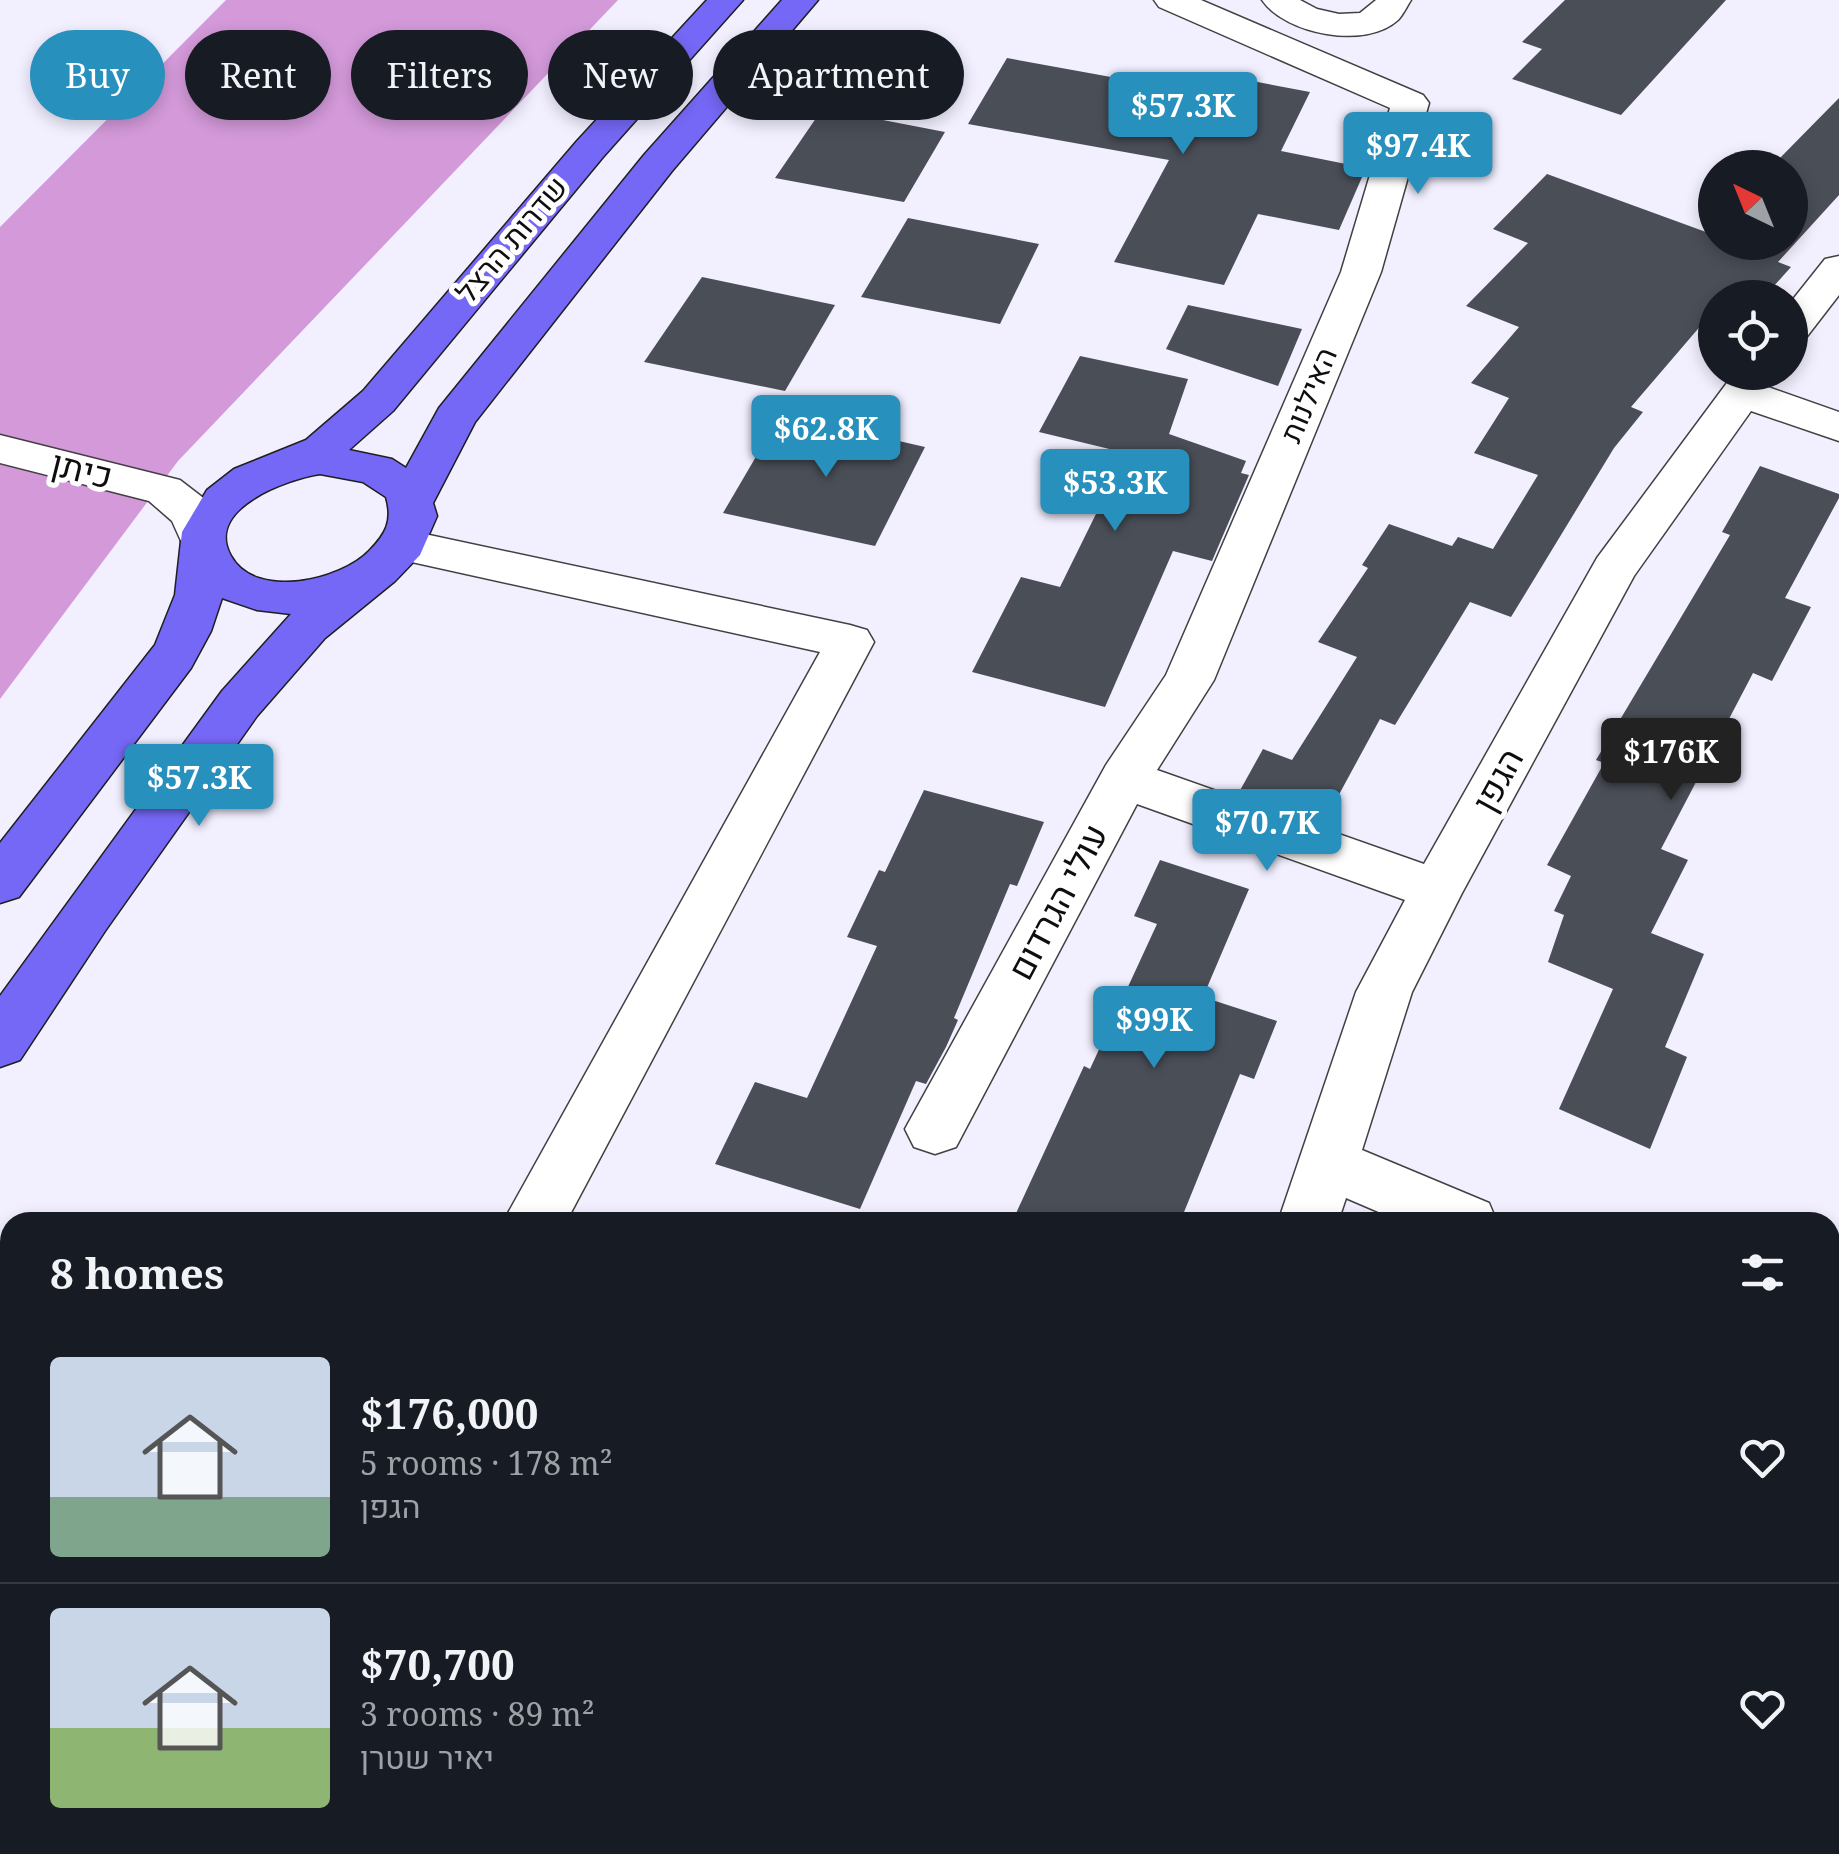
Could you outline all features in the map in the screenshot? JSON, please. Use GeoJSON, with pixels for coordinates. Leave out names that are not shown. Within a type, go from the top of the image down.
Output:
{"type":"FeatureCollection","features":[{"type":"Feature","properties":{"kind":"main road","name":"שדרות הרצל"},"geometry":{"type":"LineString","coordinates":[[279,468],[322,450],[378,401],[590,148],[726,0]]}},
{"type":"Feature","properties":{"kind":"main road","name":"שדרות הרצל"},"geometry":{"type":"LineString","coordinates":[[409,522],[455,418],[658,163],[800,0]]}},
{"type":"Feature","properties":{"kind":"main road"},"geometry":{"type":"LineString","coordinates":[[0,882],[174,656],[194,621],[203,592],[203,548],[208,520],[222,500],[243,484],[279,468],[336,460],[378,468],[399,481],[409,522],[389,564],[299,630],[263,672],[123,862],[0,1043]]}},
{"type":"Feature","properties":{"kind":"main road"},"geometry":{"type":"LineString","coordinates":[[203,548],[215,573],[236,588],[265,597],[315,596],[364,580]]}},
{"type":"Feature","properties":{"kind":"street","name":"האילנות"},"geometry":{"type":"LineString","coordinates":[[1171,0],[1410,103],[1360,272],[1189,680]]}},
{"type":"Feature","properties":{"kind":"street"},"geometry":{"type":"LineString","coordinates":[[1279,0],[1305,18],[1345,24],[1382,16],[1394,0]]}},
{"type":"Feature","properties":{"kind":"street"},"geometry":{"type":"LineString","coordinates":[[1808,307],[1839,268]]}},
{"type":"Feature","properties":{"kind":"street","name":"הגפן"},"geometry":{"type":"LineString","coordinates":[[1311,1212],[1384,992],[1437,890],[1614,568],[1743,390]]}},
{"type":"Feature","properties":{"kind":"street"},"geometry":{"type":"LineString","coordinates":[[1765,390],[1839,427]]}},
{"type":"Feature","properties":{"kind":"street","name":"כיתן"},"geometry":{"type":"LineString","coordinates":[[0,448],[164,490],[185,502],[198,521],[203,548]]}},
{"type":"Feature","properties":{"kind":"street","name":"כיתן"},"geometry":{"type":"LineString","coordinates":[[164,490],[228,483],[279,468]]}},
{"type":"Feature","properties":{"kind":"street"},"geometry":{"type":"LineString","coordinates":[[409,522],[850,642],[539,1212]]}},
{"type":"Feature","properties":{"kind":"street","name":"עולי הגרדום"},"geometry":{"type":"LineString","coordinates":[[935,1129],[1124,779],[1189,680]]}},
{"type":"Feature","properties":{"kind":"street"},"geometry":{"type":"LineString","coordinates":[[1124,779],[1437,890]]}},
{"type":"Feature","properties":{"kind":"street"},"geometry":{"type":"LineString","coordinates":[[1326,1162],[1444,1212]]}},
{"type":"Feature","properties":{"kind":"shaded area"},"geometry":{"type":"Polygon","coordinates":[[[226,0],[618,0],[589,30],[548,30],[548,73],[528,94],[528,30],[351,30],[351,120],[503,120],[178,461],[0,699],[0,227],[107,120],[165,120],[165,61],[185,41],[185,120],[331,120],[331,30],[196,30],[226,0]]]}},
{"type":"Feature","properties":{"kind":"building"},"geometry":{"type":"Polygon","coordinates":[[[1565,0],[1726,0],[1621,115],[1512,79],[1542,49],[1522,42],[1565,0]]]}},
{"type":"Feature","properties":{"kind":"building"},"geometry":{"type":"Polygon","coordinates":[[[1007,58],[1199,93],[1210,73],[1310,92],[1281,151],[1366,168],[1339,230],[1258,214],[1224,285],[1114,262],[1169,160],[968,124],[1007,58]]]}},
{"type":"Feature","properties":{"kind":"building"},"geometry":{"type":"Polygon","coordinates":[[[1839,98],[1839,195],[1808,229],[1808,150],[1788,150],[1839,98]]]}},
{"type":"Feature","properties":{"kind":"building"},"geometry":{"type":"Polygon","coordinates":[[[815,120],[884,120],[945,132],[904,202],[775,178],[815,120]]]}},
{"type":"Feature","properties":{"kind":"building"},"geometry":{"type":"Polygon","coordinates":[[[1547,174],[1698,229],[1698,260],[1780,260],[1791,267],[1779,280],[1698,280],[1698,329],[1631,407],[1643,412],[1614,448],[1511,617],[1470,602],[1395,725],[1380,719],[1323,824],[1238,794],[1263,749],[1292,760],[1357,657],[1318,642],[1368,568],[1362,565],[1389,524],[1452,546],[1458,537],[1493,549],[1538,475],[1474,453],[1509,398],[1471,383],[1519,327],[1466,306],[1528,243],[1493,229],[1547,174]]]}},
{"type":"Feature","properties":{"kind":"building"},"geometry":{"type":"Polygon","coordinates":[[[908,218],[1039,244],[1000,324],[861,297],[908,218]]]}},
{"type":"Feature","properties":{"kind":"building"},"geometry":{"type":"Polygon","coordinates":[[[702,277],[835,305],[785,391],[644,362],[702,277]]]}},
{"type":"Feature","properties":{"kind":"building"},"geometry":{"type":"Polygon","coordinates":[[[1188,305],[1302,329],[1278,386],[1166,349],[1188,305]]]}},
{"type":"Feature","properties":{"kind":"building"},"geometry":{"type":"Polygon","coordinates":[[[1080,356],[1188,379],[1169,434],[1246,461],[1241,473],[1249,475],[1212,561],[1173,551],[1105,707],[972,672],[1021,577],[1060,587],[1126,453],[1039,432],[1080,356]]]}},
{"type":"Feature","properties":{"kind":"building"},"geometry":{"type":"Polygon","coordinates":[[[781,414],[925,447],[875,546],[723,513],[781,414]]]}},
{"type":"Feature","properties":{"kind":"building"},"geometry":{"type":"Polygon","coordinates":[[[1760,466],[1839,494],[1839,498],[1785,598],[1811,607],[1772,681],[1753,673],[1661,849],[1688,860],[1651,933],[1704,954],[1665,1047],[1687,1057],[1650,1149],[1559,1109],[1613,989],[1548,962],[1564,915],[1554,911],[1571,876],[1547,865],[1604,763],[1596,760],[1730,535],[1722,532],[1760,466]]]}},
{"type":"Feature","properties":{"kind":"building"},"geometry":{"type":"Polygon","coordinates":[[[924,790],[1044,822],[1017,886],[1010,884],[954,1018],[958,1020],[946,1047],[926,1084],[916,1081],[860,1209],[715,1164],[755,1082],[807,1098],[877,946],[847,937],[879,870],[885,872],[924,790]]]}},
{"type":"Feature","properties":{"kind":"building"},"geometry":{"type":"Polygon","coordinates":[[[1160,860],[1249,889],[1203,997],[1277,1021],[1254,1079],[1240,1074],[1184,1212],[1017,1212],[1084,1066],[1090,1069],[1157,924],[1134,916],[1160,860]]]}}]}
